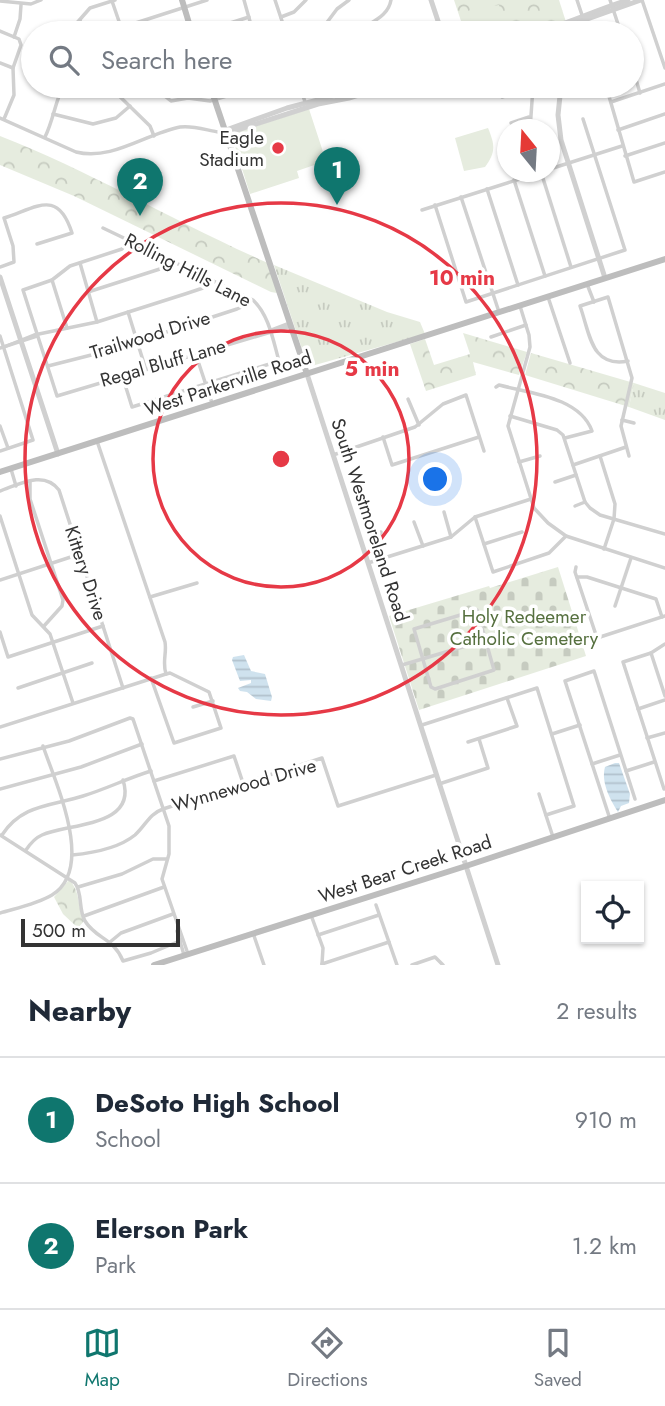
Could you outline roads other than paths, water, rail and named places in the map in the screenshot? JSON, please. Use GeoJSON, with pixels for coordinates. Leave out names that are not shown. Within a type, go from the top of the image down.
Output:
{"type":"FeatureCollection","features":[{"type":"Feature","properties":{"kind":"main road"},"geometry":{"type":"LineString","coordinates":[[183,4],[188,21]]}},
{"type":"Feature","properties":{"kind":"main road","name":"South Westmoreland Road"},"geometry":{"type":"LineString","coordinates":[[215,100],[307,374]]}},
{"type":"Feature","properties":{"kind":"main road","name":"West Parkerville Road"},"geometry":{"type":"LineString","coordinates":[[0,472],[665,259]]}},
{"type":"Feature","properties":{"kind":"main road","name":"West Bear Creek Road"},"geometry":{"type":"LineString","coordinates":[[153,965],[665,800]]}},
{"type":"Feature","properties":{"kind":"main road"},"geometry":{"type":"LineString","coordinates":[[468,874],[475,863]]}},
{"type":"Feature","properties":{"kind":"street"},"geometry":{"type":"LineString","coordinates":[[0,1],[31,4],[41,0]]}},
{"type":"Feature","properties":{"kind":"street"},"geometry":{"type":"LineString","coordinates":[[138,21],[183,4],[207,0]]}},
{"type":"Feature","properties":{"kind":"street"},"geometry":{"type":"LineString","coordinates":[[243,0],[250,21]]}},
{"type":"Feature","properties":{"kind":"street"},"geometry":{"type":"LineString","coordinates":[[275,0],[282,21]]}},
{"type":"Feature","properties":{"kind":"street"},"geometry":{"type":"LineString","coordinates":[[281,17],[294,12],[306,0]]}},
{"type":"Feature","properties":{"kind":"street"},"geometry":{"type":"LineString","coordinates":[[328,21],[337,9],[349,0]]}},
{"type":"Feature","properties":{"kind":"street"},"geometry":{"type":"LineString","coordinates":[[373,21],[385,15],[391,0]]}},
{"type":"Feature","properties":{"kind":"street"},"geometry":{"type":"LineString","coordinates":[[431,0],[437,21]]}},
{"type":"Feature","properties":{"kind":"street"},"geometry":{"type":"LineString","coordinates":[[577,0],[584,21]]}},
{"type":"Feature","properties":{"kind":"street"},"geometry":{"type":"LineString","coordinates":[[576,21],[628,0]]}},
{"type":"Feature","properties":{"kind":"street"},"geometry":{"type":"LineString","coordinates":[[611,5],[642,0],[665,68]]}},
{"type":"Feature","properties":{"kind":"street"},"geometry":{"type":"LineString","coordinates":[[80,20],[90,8],[114,1],[118,21]]}},
{"type":"Feature","properties":{"kind":"street"},"geometry":{"type":"LineString","coordinates":[[14,37],[20,19],[21,4]]}},
{"type":"Feature","properties":{"kind":"street"},"geometry":{"type":"LineString","coordinates":[[236,21],[249,17]]}},
{"type":"Feature","properties":{"kind":"street"},"geometry":{"type":"LineString","coordinates":[[0,32],[19,39],[21,45],[13,68],[14,95],[2,118],[76,152],[91,155],[181,127],[218,132],[234,131],[332,98]]}},
{"type":"Feature","properties":{"kind":"street"},"geometry":{"type":"LineString","coordinates":[[0,63],[13,68]]}},
{"type":"Feature","properties":{"kind":"street"},"geometry":{"type":"LineString","coordinates":[[644,92],[665,84]]}},
{"type":"Feature","properties":{"kind":"street"},"geometry":{"type":"LineString","coordinates":[[45,137],[57,98]]}},
{"type":"Feature","properties":{"kind":"street"},"geometry":{"type":"LineString","coordinates":[[122,98],[150,126],[154,136]]}},
{"type":"Feature","properties":{"kind":"street"},"geometry":{"type":"LineString","coordinates":[[167,98],[171,101],[188,98],[205,102],[221,98]]}},
{"type":"Feature","properties":{"kind":"street"},"geometry":{"type":"LineString","coordinates":[[304,98],[306,105]]}},
{"type":"Feature","properties":{"kind":"street"},"geometry":{"type":"LineString","coordinates":[[523,119],[529,117],[533,98]]}},
{"type":"Feature","properties":{"kind":"street"},"geometry":{"type":"LineString","coordinates":[[561,98],[559,131],[605,278]]}},
{"type":"Feature","properties":{"kind":"street"},"geometry":{"type":"LineString","coordinates":[[610,98],[634,182],[665,172]]}},
{"type":"Feature","properties":{"kind":"street"},"geometry":{"type":"LineString","coordinates":[[611,102],[624,98]]}},
{"type":"Feature","properties":{"kind":"street"},"geometry":{"type":"LineString","coordinates":[[53,114],[93,124],[116,118],[130,106]]}},
{"type":"Feature","properties":{"kind":"street"},"geometry":{"type":"LineString","coordinates":[[618,130],[665,114]]}},
{"type":"Feature","properties":{"kind":"street"},"geometry":{"type":"LineString","coordinates":[[435,205],[466,302],[625,250],[583,119]]}},
{"type":"Feature","properties":{"kind":"street"},"geometry":{"type":"LineString","coordinates":[[625,156],[665,144]]}},
{"type":"Feature","properties":{"kind":"street"},"geometry":{"type":"LineString","coordinates":[[560,165],[622,146]]}},
{"type":"Feature","properties":{"kind":"street"},"geometry":{"type":"LineString","coordinates":[[422,210],[508,182]]}},
{"type":"Feature","properties":{"kind":"street"},"geometry":{"type":"LineString","coordinates":[[515,182],[545,276]]}},
{"type":"Feature","properties":{"kind":"street"},"geometry":{"type":"LineString","coordinates":[[544,182],[571,267]]}},
{"type":"Feature","properties":{"kind":"street"},"geometry":{"type":"LineString","coordinates":[[487,189],[519,285]]}},
{"type":"Feature","properties":{"kind":"street"},"geometry":{"type":"LineString","coordinates":[[461,197],[499,312]]}},
{"type":"Feature","properties":{"kind":"street"},"geometry":{"type":"LineString","coordinates":[[0,267],[14,262],[13,246],[4,218],[43,205],[57,206],[64,212],[72,233],[37,244]]}},
{"type":"Feature","properties":{"kind":"street","name":"Rolling Hills Lane"},"geometry":{"type":"LineString","coordinates":[[103,228],[250,299],[261,308],[279,361],[205,384]]}},
{"type":"Feature","properties":{"kind":"street"},"geometry":{"type":"LineString","coordinates":[[48,366],[23,290],[52,280],[69,266],[122,249],[129,240]]}},
{"type":"Feature","properties":{"kind":"street"},"geometry":{"type":"LineString","coordinates":[[88,292],[163,268],[170,260]]}},
{"type":"Feature","properties":{"kind":"street"},"geometry":{"type":"LineString","coordinates":[[80,263],[97,322]]}},
{"type":"Feature","properties":{"kind":"street"},"geometry":{"type":"LineString","coordinates":[[0,277],[58,454]]}},
{"type":"Feature","properties":{"kind":"street"},"geometry":{"type":"LineString","coordinates":[[2,347],[97,322],[203,288],[210,279]]}},
{"type":"Feature","properties":{"kind":"street"},"geometry":{"type":"LineString","coordinates":[[52,280],[67,328]]}},
{"type":"Feature","properties":{"kind":"street"},"geometry":{"type":"LineString","coordinates":[[588,284],[593,300]]}},
{"type":"Feature","properties":{"kind":"street"},"geometry":{"type":"LineString","coordinates":[[548,297],[570,363]]}},
{"type":"Feature","properties":{"kind":"street"},"geometry":{"type":"LineString","coordinates":[[628,361],[616,363],[601,358],[595,350],[580,306],[608,297],[628,361],[632,378],[622,420],[629,456]]}},
{"type":"Feature","properties":{"kind":"street","name":"Trailwood Drive"},"geometry":{"type":"LineString","coordinates":[[48,366],[237,309],[250,299]]}},
{"type":"Feature","properties":{"kind":"street"},"geometry":{"type":"LineString","coordinates":[[520,306],[530,348],[510,416],[510,435],[537,512],[566,536],[665,568]]}},
{"type":"Feature","properties":{"kind":"street"},"geometry":{"type":"LineString","coordinates":[[128,312],[146,371]]}},
{"type":"Feature","properties":{"kind":"street","name":"Regal Bluff Lane"},"geometry":{"type":"LineString","coordinates":[[48,366],[57,396],[290,325]]}},
{"type":"Feature","properties":{"kind":"street"},"geometry":{"type":"LineString","coordinates":[[491,337],[526,325]]}},
{"type":"Feature","properties":{"kind":"street"},"geometry":{"type":"LineString","coordinates":[[0,336],[33,440],[0,451]]}},
{"type":"Feature","properties":{"kind":"street"},"geometry":{"type":"LineString","coordinates":[[196,355],[212,404]]}},
{"type":"Feature","properties":{"kind":"street","name":"South Westmoreland Road"},"geometry":{"type":"LineString","coordinates":[[307,374],[498,965]]}},
{"type":"Feature","properties":{"kind":"street"},"geometry":{"type":"LineString","coordinates":[[123,378],[132,407],[205,384]]}},
{"type":"Feature","properties":{"kind":"street"},"geometry":{"type":"LineString","coordinates":[[496,387],[499,385],[568,405],[583,416],[593,430],[565,438]]}},
{"type":"Feature","properties":{"kind":"street"},"geometry":{"type":"LineString","coordinates":[[333,455],[419,425],[443,404],[466,395],[484,451]]}},
{"type":"Feature","properties":{"kind":"street"},"geometry":{"type":"LineString","coordinates":[[408,399],[419,425]]}},
{"type":"Feature","properties":{"kind":"street"},"geometry":{"type":"LineString","coordinates":[[510,416],[557,430],[565,438],[585,502],[594,512],[665,534]]}},
{"type":"Feature","properties":{"kind":"street"},"geometry":{"type":"LineString","coordinates":[[622,420],[634,424]]}},
{"type":"Feature","properties":{"kind":"street"},"geometry":{"type":"LineString","coordinates":[[0,426],[8,448]]}},
{"type":"Feature","properties":{"kind":"street"},"geometry":{"type":"LineString","coordinates":[[383,438],[392,465],[480,437]]}},
{"type":"Feature","properties":{"kind":"street"},"geometry":{"type":"LineString","coordinates":[[97,441],[166,646],[163,662],[166,674]]}},
{"type":"Feature","properties":{"kind":"street"},"geometry":{"type":"LineString","coordinates":[[573,465],[626,447]]}},
{"type":"Feature","properties":{"kind":"street"},"geometry":{"type":"LineString","coordinates":[[519,462],[540,456]]}},
{"type":"Feature","properties":{"kind":"street"},"geometry":{"type":"LineString","coordinates":[[600,456],[615,504],[614,519],[604,549]]}},
{"type":"Feature","properties":{"kind":"street"},"geometry":{"type":"LineString","coordinates":[[11,469],[16,486]]}},
{"type":"Feature","properties":{"kind":"street"},"geometry":{"type":"LineString","coordinates":[[555,482],[576,475]]}},
{"type":"Feature","properties":{"kind":"street","name":"Kittery Drive"},"geometry":{"type":"LineString","coordinates":[[30,481],[47,479],[60,490],[123,688]]}},
{"type":"Feature","properties":{"kind":"street"},"geometry":{"type":"LineString","coordinates":[[0,491],[30,481],[30,499],[63,603],[44,626]]}},
{"type":"Feature","properties":{"kind":"street"},"geometry":{"type":"LineString","coordinates":[[368,563],[451,537],[475,517],[531,499]]}},
{"type":"Feature","properties":{"kind":"street"},"geometry":{"type":"LineString","coordinates":[[575,506],[585,502]]}},
{"type":"Feature","properties":{"kind":"street"},"geometry":{"type":"LineString","coordinates":[[444,512],[451,537]]}},
{"type":"Feature","properties":{"kind":"street"},"geometry":{"type":"LineString","coordinates":[[0,516],[32,615],[44,626],[53,642],[73,704]]}},
{"type":"Feature","properties":{"kind":"street"},"geometry":{"type":"LineString","coordinates":[[475,517],[492,572],[549,553],[566,536]]}},
{"type":"Feature","properties":{"kind":"street"},"geometry":{"type":"LineString","coordinates":[[414,522],[423,546]]}},
{"type":"Feature","properties":{"kind":"street"},"geometry":{"type":"LineString","coordinates":[[484,544],[522,532]]}},
{"type":"Feature","properties":{"kind":"street"},"geometry":{"type":"LineString","coordinates":[[381,533],[385,557]]}},
{"type":"Feature","properties":{"kind":"street"},"geometry":{"type":"LineString","coordinates":[[0,580],[80,554]]}},
{"type":"Feature","properties":{"kind":"street"},"geometry":{"type":"LineString","coordinates":[[615,606],[631,557]]}},
{"type":"Feature","properties":{"kind":"street"},"geometry":{"type":"LineString","coordinates":[[576,567],[577,577],[597,638],[663,616],[656,599],[587,577],[577,577]]}},
{"type":"Feature","properties":{"kind":"street"},"geometry":{"type":"LineString","coordinates":[[150,597],[197,583]]}},
{"type":"Feature","properties":{"kind":"street"},"geometry":{"type":"LineString","coordinates":[[477,610],[486,640],[494,670],[435,689],[430,687],[415,628],[477,610]]}},
{"type":"Feature","properties":{"kind":"street"},"geometry":{"type":"LineString","coordinates":[[0,632],[8,657],[103,626]]}},
{"type":"Feature","properties":{"kind":"street"},"geometry":{"type":"LineString","coordinates":[[401,667],[486,640]]}},
{"type":"Feature","properties":{"kind":"street"},"geometry":{"type":"LineString","coordinates":[[664,789],[623,662],[650,653],[665,644]]}},
{"type":"Feature","properties":{"kind":"street"},"geometry":{"type":"LineString","coordinates":[[638,709],[665,698],[650,653]]}},
{"type":"Feature","properties":{"kind":"street"},"geometry":{"type":"LineString","coordinates":[[18,688],[92,663]]}},
{"type":"Feature","properties":{"kind":"street"},"geometry":{"type":"LineString","coordinates":[[610,818],[565,681],[594,671],[635,799]]}},
{"type":"Feature","properties":{"kind":"street"},"geometry":{"type":"LineString","coordinates":[[0,727],[151,678],[175,674],[209,692],[221,728],[174,743],[151,678]]}},
{"type":"Feature","properties":{"kind":"street"},"geometry":{"type":"LineString","coordinates":[[420,726],[537,688],[575,806],[546,816]]}},
{"type":"Feature","properties":{"kind":"street"},"geometry":{"type":"LineString","coordinates":[[468,742],[517,726],[507,698]]}},
{"type":"Feature","properties":{"kind":"street"},"geometry":{"type":"LineString","coordinates":[[193,707],[213,701]]}},
{"type":"Feature","properties":{"kind":"street"},"geometry":{"type":"LineString","coordinates":[[0,759],[69,741],[104,726],[134,719],[169,826],[170,839],[162,875],[186,955]]}},
{"type":"Feature","properties":{"kind":"street"},"geometry":{"type":"LineString","coordinates":[[552,734],[580,725]]}},
{"type":"Feature","properties":{"kind":"street"},"geometry":{"type":"LineString","coordinates":[[648,738],[665,733]]}},
{"type":"Feature","properties":{"kind":"street"},"geometry":{"type":"LineString","coordinates":[[439,784],[488,768],[479,739]]}},
{"type":"Feature","properties":{"kind":"street"},"geometry":{"type":"LineString","coordinates":[[0,789],[81,767],[142,744]]}},
{"type":"Feature","properties":{"kind":"street"},"geometry":{"type":"LineString","coordinates":[[0,913],[52,896],[67,877],[72,855],[69,827],[43,746]]}},
{"type":"Feature","properties":{"kind":"street"},"geometry":{"type":"LineString","coordinates":[[548,750],[556,748]]}},
{"type":"Feature","properties":{"kind":"street"},"geometry":{"type":"LineString","coordinates":[[592,764],[621,755]]}},
{"type":"Feature","properties":{"kind":"street"},"geometry":{"type":"LineString","coordinates":[[154,781],[234,756],[243,783]]}},
{"type":"Feature","properties":{"kind":"street","name":"Wynnewood Drive"},"geometry":{"type":"LineString","coordinates":[[72,855],[95,852],[119,844],[136,834],[150,816],[163,808],[321,758],[338,806],[436,775]]}},
{"type":"Feature","properties":{"kind":"street"},"geometry":{"type":"LineString","coordinates":[[626,771],[655,762]]}},
{"type":"Feature","properties":{"kind":"street"},"geometry":{"type":"LineString","coordinates":[[151,771],[79,797],[23,813],[1,835],[67,877],[78,887],[83,916],[93,930],[110,942],[125,962],[180,940]]}},
{"type":"Feature","properties":{"kind":"street"},"geometry":{"type":"LineString","coordinates":[[26,850],[40,836],[95,822],[115,813],[125,796],[123,780]]}},
{"type":"Feature","properties":{"kind":"street"},"geometry":{"type":"LineString","coordinates":[[539,794],[554,837]]}},
{"type":"Feature","properties":{"kind":"street"},"geometry":{"type":"LineString","coordinates":[[78,887],[122,874],[153,859],[167,859]]}},
{"type":"Feature","properties":{"kind":"street"},"geometry":{"type":"LineString","coordinates":[[83,916],[164,887]]}},
{"type":"Feature","properties":{"kind":"street"},"geometry":{"type":"LineString","coordinates":[[376,905],[397,965]]}},
{"type":"Feature","properties":{"kind":"street"},"geometry":{"type":"LineString","coordinates":[[110,942],[121,933],[173,914]]}},
{"type":"Feature","properties":{"kind":"street"},"geometry":{"type":"LineString","coordinates":[[311,915],[323,948],[322,964],[389,942]]}},
{"type":"Feature","properties":{"kind":"street"},"geometry":{"type":"LineString","coordinates":[[318,936],[379,915]]}},
{"type":"Feature","properties":{"kind":"street"},"geometry":{"type":"LineString","coordinates":[[253,933],[264,965]]}},
{"type":"Feature","properties":{"kind":"street"},"geometry":{"type":"LineString","coordinates":[[412,965],[435,957],[443,965]]}},
{"type":"Feature","properties":{"kind":"water"},"geometry":{"type":"Polygon","coordinates":[[[244,655],[251,671],[265,674],[271,701],[256,699],[238,688],[251,683],[251,680],[240,681],[232,660],[233,657],[244,655]]]}},
{"type":"Feature","properties":{"kind":"water"},"geometry":{"type":"Polygon","coordinates":[[[619,763],[630,794],[629,803],[621,806],[618,812],[604,778],[605,767],[619,763]]]}},
{"type":"Feature","properties":{"kind":"place","name":"Eagle Stadium"},"geometry":{"type":"Point","coordinates":[278,148]}},
{"type":"Feature","properties":{"kind":"place","name":"DeSoto High School"},"geometry":{"type":"Point","coordinates":[337,205]}},
{"type":"Feature","properties":{"kind":"place","name":"Elerson Park"},"geometry":{"type":"Point","coordinates":[140,216]}},
{"type":"Feature","properties":{"kind":"park label","name":"Holy Redeemer Catholic Cemetery"},"geometry":{"type":"Point","coordinates":[524,627]}}]}
